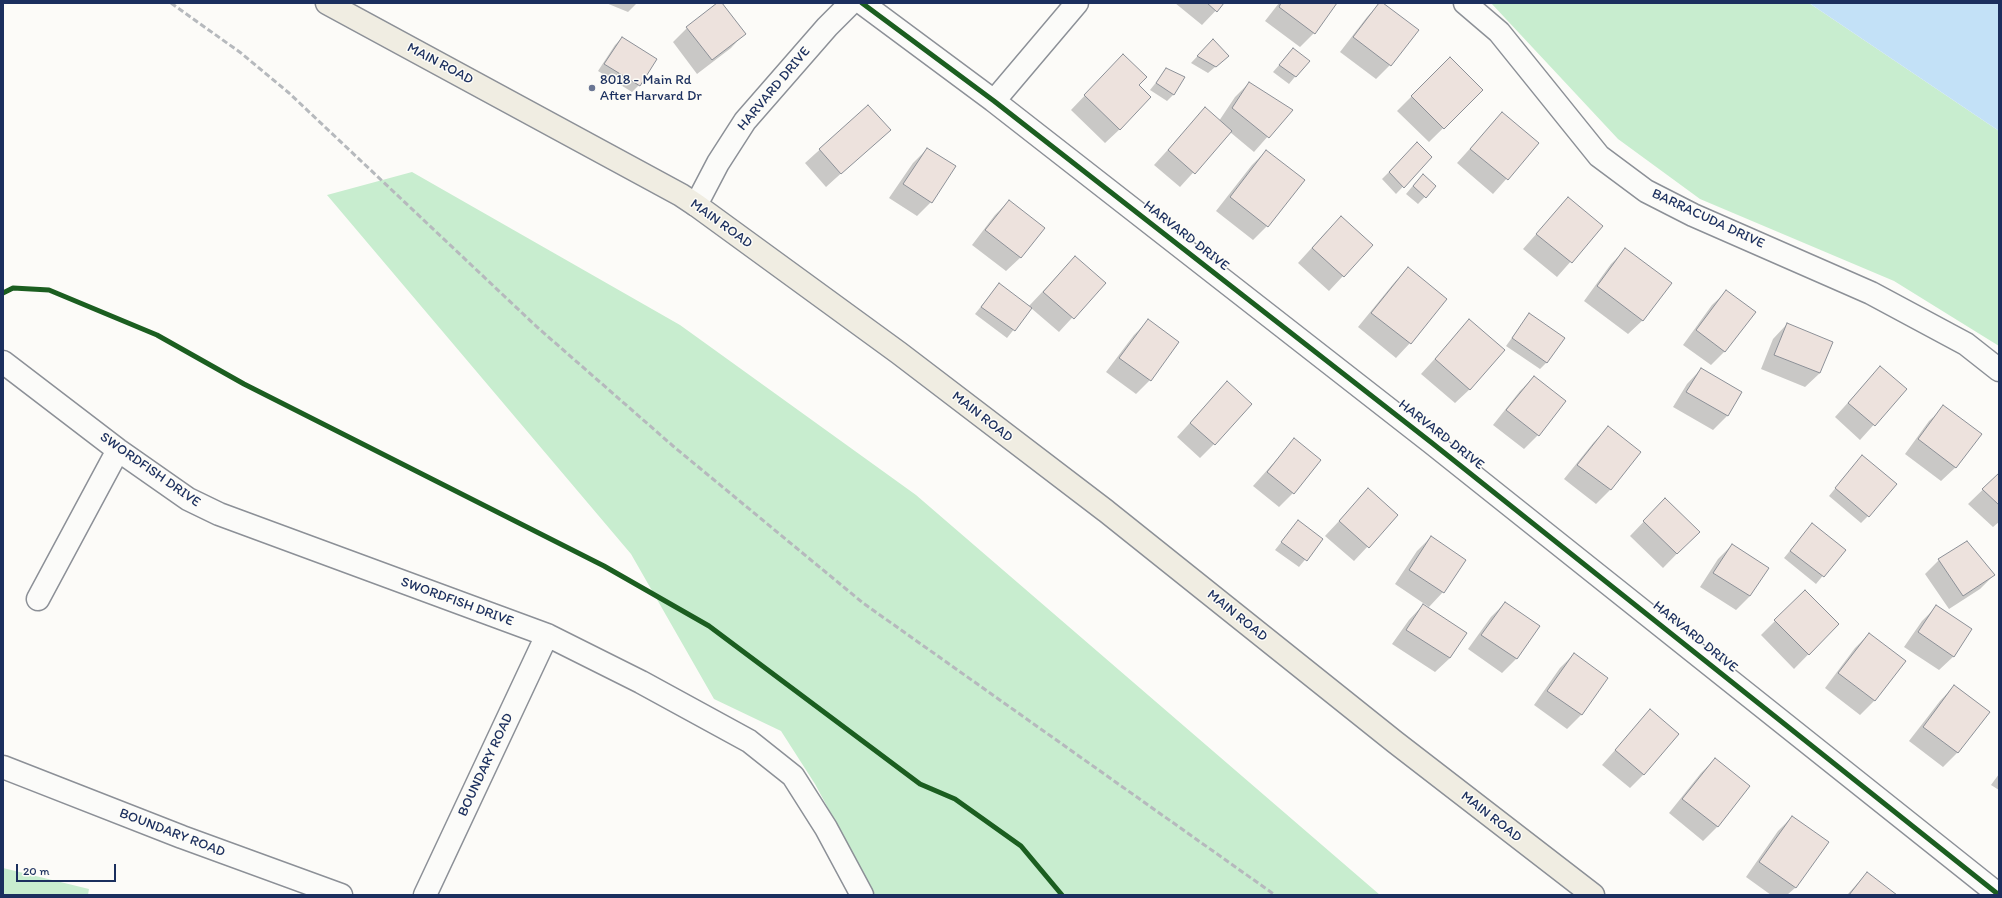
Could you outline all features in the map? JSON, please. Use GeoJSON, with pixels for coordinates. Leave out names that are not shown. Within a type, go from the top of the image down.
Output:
{"type":"FeatureCollection","features":[{"type":"Feature","properties":{"kind":"main road","name":"MAIN ROAD"},"geometry":{"type":"LineString","coordinates":[[327,3],[674,191],[696,205],[900,353],[1106,511],[1394,742],[1593,895]]}},
{"type":"Feature","properties":{"kind":"street","name":"HARVARD DRIVE"},"geometry":{"type":"LineString","coordinates":[[696,205],[718,163],[744,121],[827,27],[851,3]]}},
{"type":"Feature","properties":{"kind":"street","name":"HARVARD DRIVE"},"geometry":{"type":"LineString","coordinates":[[862,3],[994,101],[1426,438],[1999,895]]}},
{"type":"Feature","properties":{"kind":"street"},"geometry":{"type":"LineString","coordinates":[[994,101],[1077,3]]}},
{"type":"Feature","properties":{"kind":"street","name":"BARRACUDA DRIVE"},"geometry":{"type":"LineString","coordinates":[[1466,3],[1499,32],[1599,156],[1646,191],[1694,215],[1871,293],[1966,344],[1999,370]]}},
{"type":"Feature","properties":{"kind":"street","name":"SWORDFISH DRIVE"},"geometry":{"type":"LineString","coordinates":[[3,362],[118,450],[188,499],[219,514],[547,635],[641,682],[749,741],[793,776],[826,828],[862,895]]}},
{"type":"Feature","properties":{"kind":"street"},"geometry":{"type":"LineString","coordinates":[[38,599],[118,450]]}},
{"type":"Feature","properties":{"kind":"street","name":"BOUNDARY ROAD"},"geometry":{"type":"LineString","coordinates":[[425,895],[547,635]]}},
{"type":"Feature","properties":{"kind":"street","name":"BOUNDARY ROAD"},"geometry":{"type":"LineString","coordinates":[[3,767],[182,837],[341,895]]}},
{"type":"Feature","properties":{"kind":"green space"},"geometry":{"type":"Polygon","coordinates":[[[1491,3],[1809,3],[1999,131],[1999,346],[1894,281],[1700,199],[1618,139],[1491,3]]]}},
{"type":"Feature","properties":{"kind":"green space"},"geometry":{"type":"Polygon","coordinates":[[[412,172],[680,325],[916,495],[1380,895],[875,895],[815,784],[781,731],[714,699],[631,554],[327,195],[412,172]]]}},
{"type":"Feature","properties":{"kind":"green space"},"geometry":{"type":"Polygon","coordinates":[[[3,868],[89,889],[88,895],[3,895],[3,868]]]}},
{"type":"Feature","properties":{"kind":"water"},"geometry":{"type":"Polygon","coordinates":[[[1809,3],[1999,3],[1999,131],[1809,3]]]}},
{"type":"Feature","properties":{"kind":"building"},"geometry":{"type":"Polygon","coordinates":[[[717,3],[722,3],[746,34],[712,60],[686,27],[717,3]]]}},
{"type":"Feature","properties":{"kind":"building"},"geometry":{"type":"Polygon","coordinates":[[[1207,3],[1224,3],[1217,12],[1207,3]]]}},
{"type":"Feature","properties":{"kind":"building"},"geometry":{"type":"Polygon","coordinates":[[[1281,3],[1337,3],[1315,34],[1279,7],[1281,3]]]}},
{"type":"Feature","properties":{"kind":"building"},"geometry":{"type":"Polygon","coordinates":[[[1379,3],[1383,3],[1419,30],[1391,66],[1353,37],[1379,3]]]}},
{"type":"Feature","properties":{"kind":"building"},"geometry":{"type":"Polygon","coordinates":[[[622,37],[657,59],[640,86],[604,64],[622,37]]]}},
{"type":"Feature","properties":{"kind":"building"},"geometry":{"type":"Polygon","coordinates":[[[1213,39],[1229,56],[1216,67],[1197,56],[1213,39]]]}},
{"type":"Feature","properties":{"kind":"building"},"geometry":{"type":"Polygon","coordinates":[[[1293,48],[1310,61],[1296,77],[1279,65],[1293,48]]]}},
{"type":"Feature","properties":{"kind":"building"},"geometry":{"type":"Polygon","coordinates":[[[1123,54],[1147,77],[1139,85],[1151,97],[1120,130],[1084,95],[1123,54]]]}},
{"type":"Feature","properties":{"kind":"building"},"geometry":{"type":"Polygon","coordinates":[[[1450,57],[1483,90],[1444,129],[1411,96],[1450,57]]]}},
{"type":"Feature","properties":{"kind":"building"},"geometry":{"type":"Polygon","coordinates":[[[1166,68],[1185,77],[1174,95],[1156,83],[1166,68]]]}},
{"type":"Feature","properties":{"kind":"building"},"geometry":{"type":"Polygon","coordinates":[[[1249,82],[1293,110],[1269,138],[1232,108],[1249,82]]]}},
{"type":"Feature","properties":{"kind":"building"},"geometry":{"type":"Polygon","coordinates":[[[868,105],[891,130],[841,174],[819,149],[868,105]]]}},
{"type":"Feature","properties":{"kind":"building"},"geometry":{"type":"Polygon","coordinates":[[[1205,107],[1232,131],[1195,174],[1168,150],[1205,107]]]}},
{"type":"Feature","properties":{"kind":"building"},"geometry":{"type":"Polygon","coordinates":[[[1502,112],[1539,143],[1508,180],[1470,149],[1502,112]]]}},
{"type":"Feature","properties":{"kind":"building"},"geometry":{"type":"Polygon","coordinates":[[[1417,142],[1432,157],[1404,188],[1389,172],[1417,142]]]}},
{"type":"Feature","properties":{"kind":"building"},"geometry":{"type":"Polygon","coordinates":[[[927,148],[956,166],[932,203],[903,184],[927,148]]]}},
{"type":"Feature","properties":{"kind":"building"},"geometry":{"type":"Polygon","coordinates":[[[1266,150],[1305,180],[1268,227],[1230,197],[1266,150]]]}},
{"type":"Feature","properties":{"kind":"building"},"geometry":{"type":"Polygon","coordinates":[[[1423,174],[1436,186],[1426,198],[1413,186],[1423,174]]]}},
{"type":"Feature","properties":{"kind":"building"},"geometry":{"type":"Polygon","coordinates":[[[1568,197],[1603,226],[1572,263],[1536,234],[1568,197]]]}},
{"type":"Feature","properties":{"kind":"building"},"geometry":{"type":"Polygon","coordinates":[[[1009,200],[1045,228],[1021,258],[985,230],[1009,200]]]}},
{"type":"Feature","properties":{"kind":"building"},"geometry":{"type":"Polygon","coordinates":[[[1341,216],[1373,245],[1344,277],[1312,248],[1341,216]]]}},
{"type":"Feature","properties":{"kind":"building"},"geometry":{"type":"Polygon","coordinates":[[[1625,248],[1672,283],[1643,321],[1597,286],[1625,248]]]}},
{"type":"Feature","properties":{"kind":"building"},"geometry":{"type":"Polygon","coordinates":[[[1075,256],[1106,283],[1074,319],[1043,292],[1075,256]]]}},
{"type":"Feature","properties":{"kind":"building"},"geometry":{"type":"Polygon","coordinates":[[[1408,267],[1447,299],[1411,344],[1371,313],[1408,267]]]}},
{"type":"Feature","properties":{"kind":"building"},"geometry":{"type":"Polygon","coordinates":[[[999,283],[1032,308],[1015,331],[981,307],[999,283]]]}},
{"type":"Feature","properties":{"kind":"building"},"geometry":{"type":"Polygon","coordinates":[[[1726,290],[1756,312],[1725,352],[1696,330],[1726,290]]]}},
{"type":"Feature","properties":{"kind":"building"},"geometry":{"type":"Polygon","coordinates":[[[1529,313],[1565,338],[1547,363],[1512,338],[1529,313]]]}},
{"type":"Feature","properties":{"kind":"building"},"geometry":{"type":"Polygon","coordinates":[[[1148,319],[1179,342],[1151,381],[1119,358],[1148,319]]]}},
{"type":"Feature","properties":{"kind":"building"},"geometry":{"type":"Polygon","coordinates":[[[1469,319],[1505,350],[1470,390],[1435,359],[1469,319]]]}},
{"type":"Feature","properties":{"kind":"building"},"geometry":{"type":"Polygon","coordinates":[[[1787,323],[1833,342],[1820,373],[1774,355],[1787,323]]]}},
{"type":"Feature","properties":{"kind":"building"},"geometry":{"type":"Polygon","coordinates":[[[1880,366],[1907,389],[1875,426],[1848,403],[1880,366]]]}},
{"type":"Feature","properties":{"kind":"building"},"geometry":{"type":"Polygon","coordinates":[[[1701,368],[1742,392],[1728,416],[1686,392],[1701,368]]]}},
{"type":"Feature","properties":{"kind":"building"},"geometry":{"type":"Polygon","coordinates":[[[1534,376],[1566,401],[1539,436],[1506,410],[1534,376]]]}},
{"type":"Feature","properties":{"kind":"building"},"geometry":{"type":"Polygon","coordinates":[[[1227,381],[1252,404],[1215,445],[1190,423],[1227,381]]]}},
{"type":"Feature","properties":{"kind":"building"},"geometry":{"type":"Polygon","coordinates":[[[1943,405],[1982,434],[1956,468],[1918,439],[1943,405]]]}},
{"type":"Feature","properties":{"kind":"building"},"geometry":{"type":"Polygon","coordinates":[[[1608,426],[1641,452],[1611,490],[1577,465],[1608,426]]]}},
{"type":"Feature","properties":{"kind":"building"},"geometry":{"type":"Polygon","coordinates":[[[1294,438],[1321,460],[1294,494],[1267,472],[1294,438]]]}},
{"type":"Feature","properties":{"kind":"building"},"geometry":{"type":"Polygon","coordinates":[[[1862,455],[1897,484],[1869,517],[1835,488],[1862,455]]]}},
{"type":"Feature","properties":{"kind":"building"},"geometry":{"type":"Polygon","coordinates":[[[1999,473],[1999,505],[1982,489],[1999,473]]]}},
{"type":"Feature","properties":{"kind":"building"},"geometry":{"type":"Polygon","coordinates":[[[1368,488],[1398,515],[1369,548],[1339,521],[1368,488]]]}},
{"type":"Feature","properties":{"kind":"building"},"geometry":{"type":"Polygon","coordinates":[[[1665,498],[1700,532],[1677,554],[1643,521],[1665,498]]]}},
{"type":"Feature","properties":{"kind":"building"},"geometry":{"type":"Polygon","coordinates":[[[1298,520],[1323,539],[1307,561],[1281,542],[1298,520]]]}},
{"type":"Feature","properties":{"kind":"building"},"geometry":{"type":"Polygon","coordinates":[[[1812,523],[1846,550],[1824,577],[1790,551],[1812,523]]]}},
{"type":"Feature","properties":{"kind":"building"},"geometry":{"type":"Polygon","coordinates":[[[1431,536],[1466,560],[1444,593],[1409,570],[1431,536]]]}},
{"type":"Feature","properties":{"kind":"building"},"geometry":{"type":"Polygon","coordinates":[[[1967,541],[1995,575],[1963,596],[1938,559],[1967,541]]]}},
{"type":"Feature","properties":{"kind":"building"},"geometry":{"type":"Polygon","coordinates":[[[1732,544],[1769,568],[1750,596],[1713,573],[1732,544]]]}},
{"type":"Feature","properties":{"kind":"building"},"geometry":{"type":"Polygon","coordinates":[[[1805,590],[1839,624],[1809,655],[1774,620],[1805,590]]]}},
{"type":"Feature","properties":{"kind":"building"},"geometry":{"type":"Polygon","coordinates":[[[1505,602],[1540,626],[1517,659],[1481,635],[1505,602]]]}},
{"type":"Feature","properties":{"kind":"building"},"geometry":{"type":"Polygon","coordinates":[[[1423,604],[1467,633],[1450,658],[1406,630],[1423,604]]]}},
{"type":"Feature","properties":{"kind":"building"},"geometry":{"type":"Polygon","coordinates":[[[1936,605],[1972,629],[1954,657],[1918,632],[1936,605]]]}},
{"type":"Feature","properties":{"kind":"building"},"geometry":{"type":"Polygon","coordinates":[[[1869,633],[1906,661],[1875,701],[1838,673],[1869,633]]]}},
{"type":"Feature","properties":{"kind":"building"},"geometry":{"type":"Polygon","coordinates":[[[1574,653],[1608,678],[1582,715],[1547,691],[1574,653]]]}},
{"type":"Feature","properties":{"kind":"building"},"geometry":{"type":"Polygon","coordinates":[[[1954,685],[1990,712],[1958,753],[1923,727],[1954,685]]]}},
{"type":"Feature","properties":{"kind":"building"},"geometry":{"type":"Polygon","coordinates":[[[1650,709],[1679,734],[1644,775],[1615,750],[1650,709]]]}},
{"type":"Feature","properties":{"kind":"building"},"geometry":{"type":"Polygon","coordinates":[[[1715,758],[1750,786],[1718,827],[1682,799],[1715,758]]]}},
{"type":"Feature","properties":{"kind":"building"},"geometry":{"type":"Polygon","coordinates":[[[1792,816],[1829,842],[1796,888],[1759,862],[1792,816]]]}},
{"type":"Feature","properties":{"kind":"building"},"geometry":{"type":"Polygon","coordinates":[[[1867,872],[1897,895],[1849,895],[1867,872]]]}},
{"type":"Feature","properties":{"kind":"railway"},"geometry":{"type":"LineString","coordinates":[[171,3],[241,53],[289,93],[537,327],[673,446],[863,603],[1275,895]]}},
{"type":"Feature","properties":{"kind":"cycle path"},"geometry":{"type":"LineString","coordinates":[[862,3],[994,101],[1432,443],[1999,895]]}},
{"type":"Feature","properties":{"kind":"cycle path"},"geometry":{"type":"LineString","coordinates":[[3,293],[13,288],[49,290],[157,335],[244,384],[604,566],[709,626],[920,784],[955,799],[1021,846],[1062,895]]}},
{"type":"Feature","properties":{"kind":"place","name":"8018 - Main Rd After Harvard Dr"},"geometry":{"type":"Point","coordinates":[592,88]}}]}
